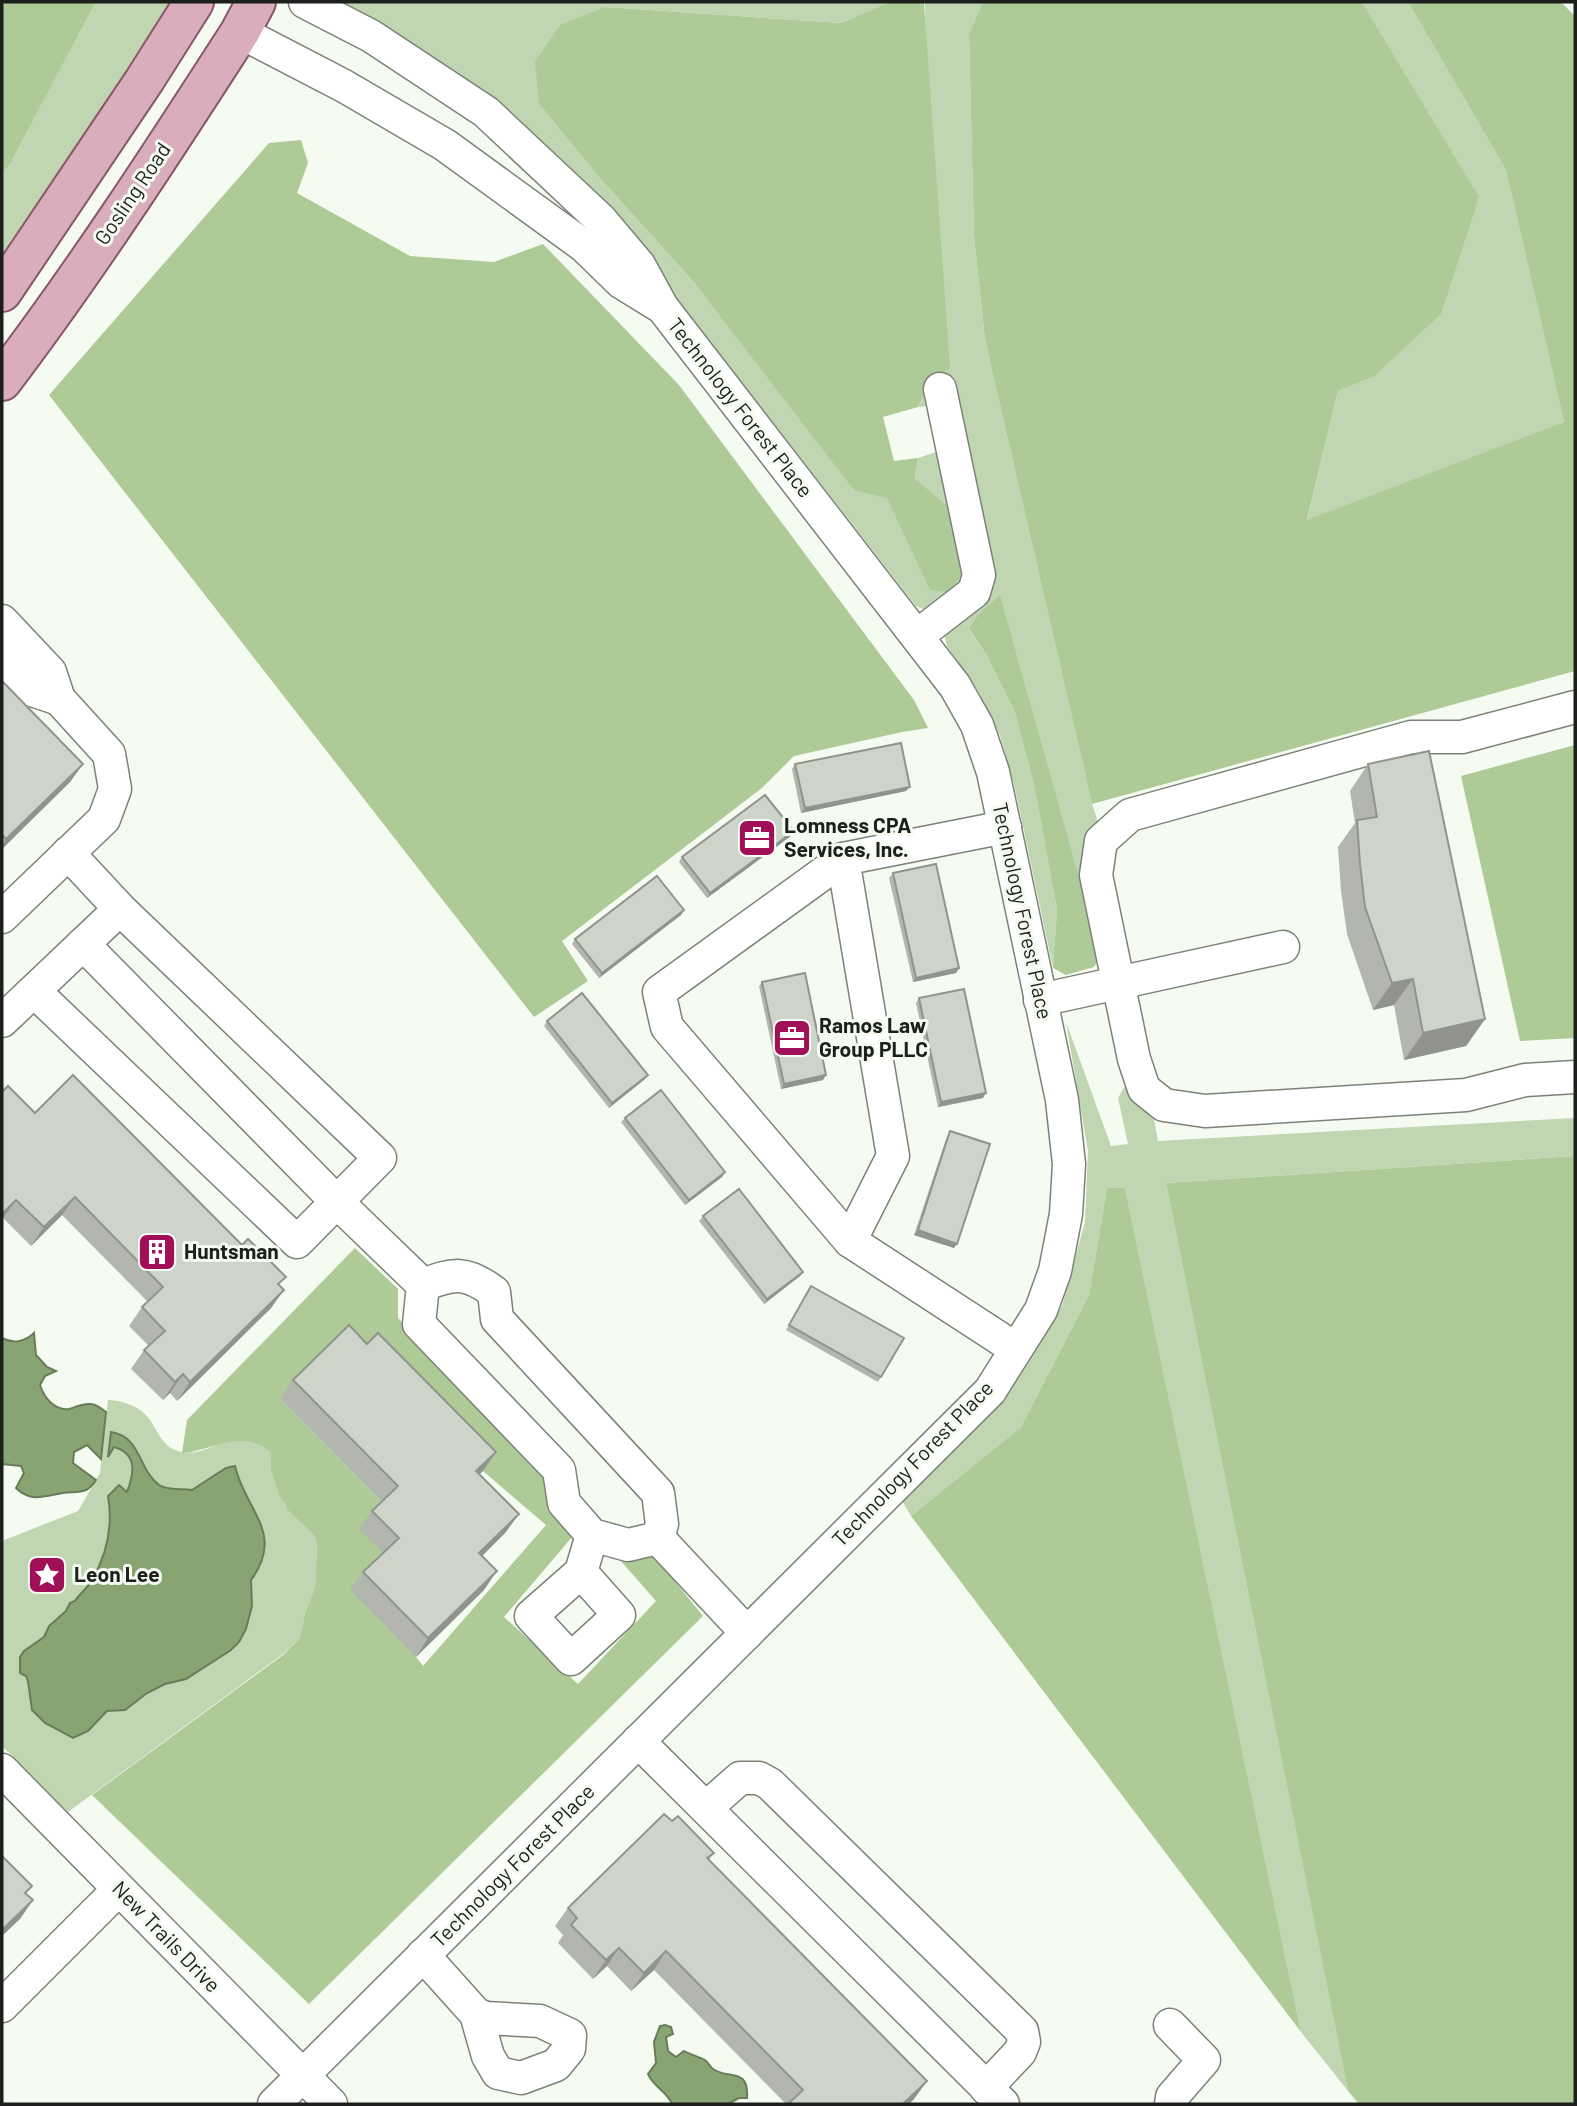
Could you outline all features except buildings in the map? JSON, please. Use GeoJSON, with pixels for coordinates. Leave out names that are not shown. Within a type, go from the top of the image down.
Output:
{"type":"FeatureCollection","features":[{"type":"Feature","properties":{"kind":"main road"},"geometry":{"type":"LineString","coordinates":[[2,292],[194,2]]}},
{"type":"Feature","properties":{"kind":"main road","name":"Gosling Road"},"geometry":{"type":"LineString","coordinates":[[2,381],[50,318],[248,17]]}},
{"type":"Feature","properties":{"kind":"street","name":"Technology Forest Place"},"geometry":{"type":"LineString","coordinates":[[274,2104],[990,1391],[1041,1310],[1055,1271],[1066,1214],[1069,1164],[1062,1100],[993,772],[977,725],[955,686],[662,307],[639,265],[601,220],[486,112],[371,36],[305,2]]}},
{"type":"Feature","properties":{"kind":"street","name":"Technology Forest Place"},"geometry":{"type":"LineString","coordinates":[[248,17],[344,86],[445,145],[584,246],[621,282],[662,307]]}},
{"type":"Feature","properties":{"kind":"street"},"geometry":{"type":"LineString","coordinates":[[917,636],[974,592],[979,575],[940,389]]}},
{"type":"Feature","properties":{"kind":"street"},"geometry":{"type":"LineString","coordinates":[[2,621],[50,672],[59,699],[109,754],[115,789],[104,819],[2,917]]}},
{"type":"Feature","properties":{"kind":"street"},"geometry":{"type":"LineString","coordinates":[[2,660],[32,690],[59,699]]}},
{"type":"Feature","properties":{"kind":"street"},"geometry":{"type":"LineString","coordinates":[[1575,708],[1462,737],[1411,737],[1130,815],[1101,841],[1096,875],[1134,1059],[1144,1089],[1164,1105],[1205,1111],[1466,1095],[1525,1080],[1575,1077]]}},
{"type":"Feature","properties":{"kind":"street"},"geometry":{"type":"LineString","coordinates":[[1005,827],[843,859],[659,992],[667,1027],[850,1241],[1016,1349]]}},
{"type":"Feature","properties":{"kind":"street"},"geometry":{"type":"LineString","coordinates":[[34,991],[297,1242],[380,1158],[120,909],[68,853]]}},
{"type":"Feature","properties":{"kind":"street"},"geometry":{"type":"LineString","coordinates":[[843,859],[893,1156],[850,1241]]}},
{"type":"Feature","properties":{"kind":"street"},"geometry":{"type":"LineString","coordinates":[[2,1021],[120,909]]}},
{"type":"Feature","properties":{"kind":"street"},"geometry":{"type":"LineString","coordinates":[[83,944],[337,1202],[423,1285]]}},
{"type":"Feature","properties":{"kind":"street"},"geometry":{"type":"LineString","coordinates":[[1040,1000],[1283,947]]}},
{"type":"Feature","properties":{"kind":"street"},"geometry":{"type":"LineString","coordinates":[[423,1285],[449,1275],[476,1279],[494,1292],[497,1319],[657,1493],[663,1524],[658,1538]]}},
{"type":"Feature","properties":{"kind":"street"},"geometry":{"type":"LineString","coordinates":[[423,1285],[419,1324],[559,1470],[564,1503],[592,1535],[628,1545],[658,1538]]}},
{"type":"Feature","properties":{"kind":"street"},"geometry":{"type":"LineString","coordinates":[[581,1572],[592,1535]]}},
{"type":"Feature","properties":{"kind":"street"},"geometry":{"type":"LineString","coordinates":[[658,1538],[747,1633]]}},
{"type":"Feature","properties":{"kind":"street"},"geometry":{"type":"LineString","coordinates":[[638,1741],[995,2096],[1024,2042],[1021,2031],[770,1784],[759,1777],[740,1778],[706,1808]]}},
{"type":"Feature","properties":{"kind":"street","name":"New Trails Drive"},"geometry":{"type":"LineString","coordinates":[[2,1770],[331,2104]]}},
{"type":"Feature","properties":{"kind":"street"},"geometry":{"type":"LineString","coordinates":[[2,2006],[119,1889]]}},
{"type":"Feature","properties":{"kind":"street"},"geometry":{"type":"LineString","coordinates":[[423,1955],[477,2014]]}},
{"type":"Feature","properties":{"kind":"street"},"geometry":{"type":"LineString","coordinates":[[1170,2025],[1204,2060],[1172,2097],[1171,2104]]}},
{"type":"Feature","properties":{"kind":"shaded area"},"geometry":{"type":"Polygon","coordinates":[[[2,2],[96,2],[9,166],[2,172],[2,2]]]}},
{"type":"Feature","properties":{"kind":"shaded area"},"geometry":{"type":"Polygon","coordinates":[[[96,2],[172,2],[2,259],[2,172],[9,166],[96,2]]]}},
{"type":"Feature","properties":{"kind":"shaded area"},"geometry":{"type":"Polygon","coordinates":[[[328,2],[889,2],[841,23],[605,7],[539,104],[599,177],[887,498],[900,521],[928,491],[915,479],[918,458],[939,451],[971,575],[930,612],[916,606],[633,242],[328,2]]]}},
{"type":"Feature","properties":{"kind":"shaded area"},"geometry":{"type":"Polygon","coordinates":[[[889,2],[924,3],[950,368],[931,380],[918,407],[883,417],[894,461],[918,458],[915,479],[947,506],[965,567],[956,583],[946,592],[930,590],[887,498],[854,490],[697,286],[599,177],[539,104],[535,62],[560,25],[605,7],[841,23],[889,2]]]}},
{"type":"Feature","properties":{"kind":"shaded area"},"geometry":{"type":"Polygon","coordinates":[[[920,2],[983,2],[969,33],[974,236],[985,340],[1098,822],[1085,848],[1084,894],[1000,596],[969,630],[986,654],[1015,712],[1034,785],[1057,910],[1053,968],[1014,784],[1000,736],[978,690],[947,646],[944,633],[978,599],[930,406],[918,407],[931,380],[925,3],[920,2]]]}},
{"type":"Feature","properties":{"kind":"shaded area"},"geometry":{"type":"Polygon","coordinates":[[[983,2],[1362,2],[1479,197],[1441,314],[1373,377],[1338,391],[1307,520],[1564,422],[1506,170],[1408,2],[1561,2],[1575,16],[1575,671],[1092,804],[985,340],[974,236],[969,33],[983,2]]]}},
{"type":"Feature","properties":{"kind":"shaded area"},"geometry":{"type":"Polygon","coordinates":[[[1362,2],[1408,2],[1506,170],[1564,422],[1307,521],[1338,391],[1373,377],[1479,198],[1362,2]]]}},
{"type":"Feature","properties":{"kind":"shaded area"},"geometry":{"type":"Polygon","coordinates":[[[301,140],[308,163],[297,193],[410,256],[494,262],[543,244],[679,385],[914,700],[928,728],[794,756],[762,788],[562,941],[588,981],[534,1017],[49,395],[269,143],[301,140]]]}},
{"type":"Feature","properties":{"kind":"shaded area"},"geometry":{"type":"Polygon","coordinates":[[[1000,595],[1084,894],[1099,959],[1094,967],[1066,975],[1053,968],[1057,910],[1034,785],[1015,712],[986,654],[969,629],[979,614],[1000,595]]]}},
{"type":"Feature","properties":{"kind":"shaded area"},"geometry":{"type":"Polygon","coordinates":[[[1575,745],[1575,1038],[1520,1041],[1461,776],[1575,745]]]}},
{"type":"Feature","properties":{"kind":"shaded area"},"geometry":{"type":"Polygon","coordinates":[[[1066,1022],[1111,1146],[1128,1144],[1118,1098],[1126,1084],[1153,1114],[1158,1141],[1575,1118],[1575,1156],[1166,1183],[1348,2091],[1301,2032],[1125,1188],[1107,1188],[1089,1295],[1021,1427],[911,1516],[901,1499],[1015,1382],[1062,1306],[1085,1222],[1088,1151],[1066,1022]]]}},
{"type":"Feature","properties":{"kind":"shaded area"},"geometry":{"type":"Polygon","coordinates":[[[1575,1156],[1575,2104],[1359,2104],[1348,2091],[1166,1183],[1575,1156]]]}},
{"type":"Feature","properties":{"kind":"shaded area"},"geometry":{"type":"Polygon","coordinates":[[[1107,1188],[1125,1188],[1301,2032],[911,1516],[1021,1427],[1089,1295],[1107,1188]]]}},
{"type":"Feature","properties":{"kind":"shaded area"},"geometry":{"type":"Polygon","coordinates":[[[355,1248],[398,1289],[398,1318],[543,1473],[573,1536],[504,1617],[578,1684],[656,1601],[620,1560],[650,1551],[703,1616],[309,2004],[92,1795],[283,1655],[300,1638],[305,1613],[315,1587],[315,1537],[289,1511],[280,1496],[271,1471],[270,1452],[248,1441],[238,1441],[182,1453],[187,1420],[355,1248]],[[366,1352],[280,1399],[385,1505],[386,1556],[416,1657],[423,1666],[546,1525],[483,1471],[366,1352]]]}},
{"type":"Feature","properties":{"kind":"shaded area"},"geometry":{"type":"Polygon","coordinates":[[[34,1333],[36,1355],[47,1367],[56,1371],[45,1376],[40,1385],[50,1402],[64,1409],[93,1404],[106,1412],[101,1459],[87,1445],[74,1452],[73,1463],[96,1480],[86,1490],[38,1497],[27,1496],[16,1488],[24,1473],[21,1466],[2,1464],[2,1338],[19,1341],[34,1333]]]}},
{"type":"Feature","properties":{"kind":"shaded area"},"geometry":{"type":"Polygon","coordinates":[[[108,1400],[137,1408],[150,1420],[165,1443],[178,1451],[190,1453],[233,1440],[245,1440],[257,1443],[270,1452],[271,1471],[285,1505],[315,1537],[315,1587],[305,1613],[300,1638],[283,1654],[68,1812],[2,1746],[2,1541],[78,1511],[100,1473],[108,1400]]]}},
{"type":"Feature","properties":{"kind":"shaded area"},"geometry":{"type":"Polygon","coordinates":[[[111,1432],[129,1440],[152,1479],[166,1488],[192,1490],[226,1468],[235,1466],[264,1535],[265,1548],[261,1563],[251,1580],[252,1606],[246,1629],[231,1650],[186,1679],[165,1684],[147,1693],[125,1710],[107,1711],[88,1731],[73,1738],[45,1723],[32,1710],[28,1681],[26,1676],[20,1673],[20,1657],[44,1637],[49,1626],[88,1586],[102,1560],[108,1539],[108,1496],[119,1485],[127,1492],[132,1472],[131,1460],[122,1450],[114,1447],[108,1457],[111,1432]]]}},
{"type":"Feature","properties":{"kind":"shaded area"},"geometry":{"type":"Polygon","coordinates":[[[660,2026],[671,2027],[673,2034],[666,2037],[668,2051],[676,2057],[684,2051],[705,2060],[719,2072],[741,2078],[747,2088],[747,2098],[739,2098],[728,2104],[672,2104],[648,2074],[656,2063],[654,2042],[660,2026]]]}},
{"type":"Feature","properties":{"kind":"place","name":"Lomness CPA Services, Inc."},"geometry":{"type":"Point","coordinates":[757,838]}},
{"type":"Feature","properties":{"kind":"place","name":"Ramos Law Group PLLC"},"geometry":{"type":"Point","coordinates":[792,1038]}},
{"type":"Feature","properties":{"kind":"place","name":"Huntsman"},"geometry":{"type":"Point","coordinates":[157,1252]}},
{"type":"Feature","properties":{"kind":"place","name":"Leon Lee"},"geometry":{"type":"Point","coordinates":[47,1575]}}]}
